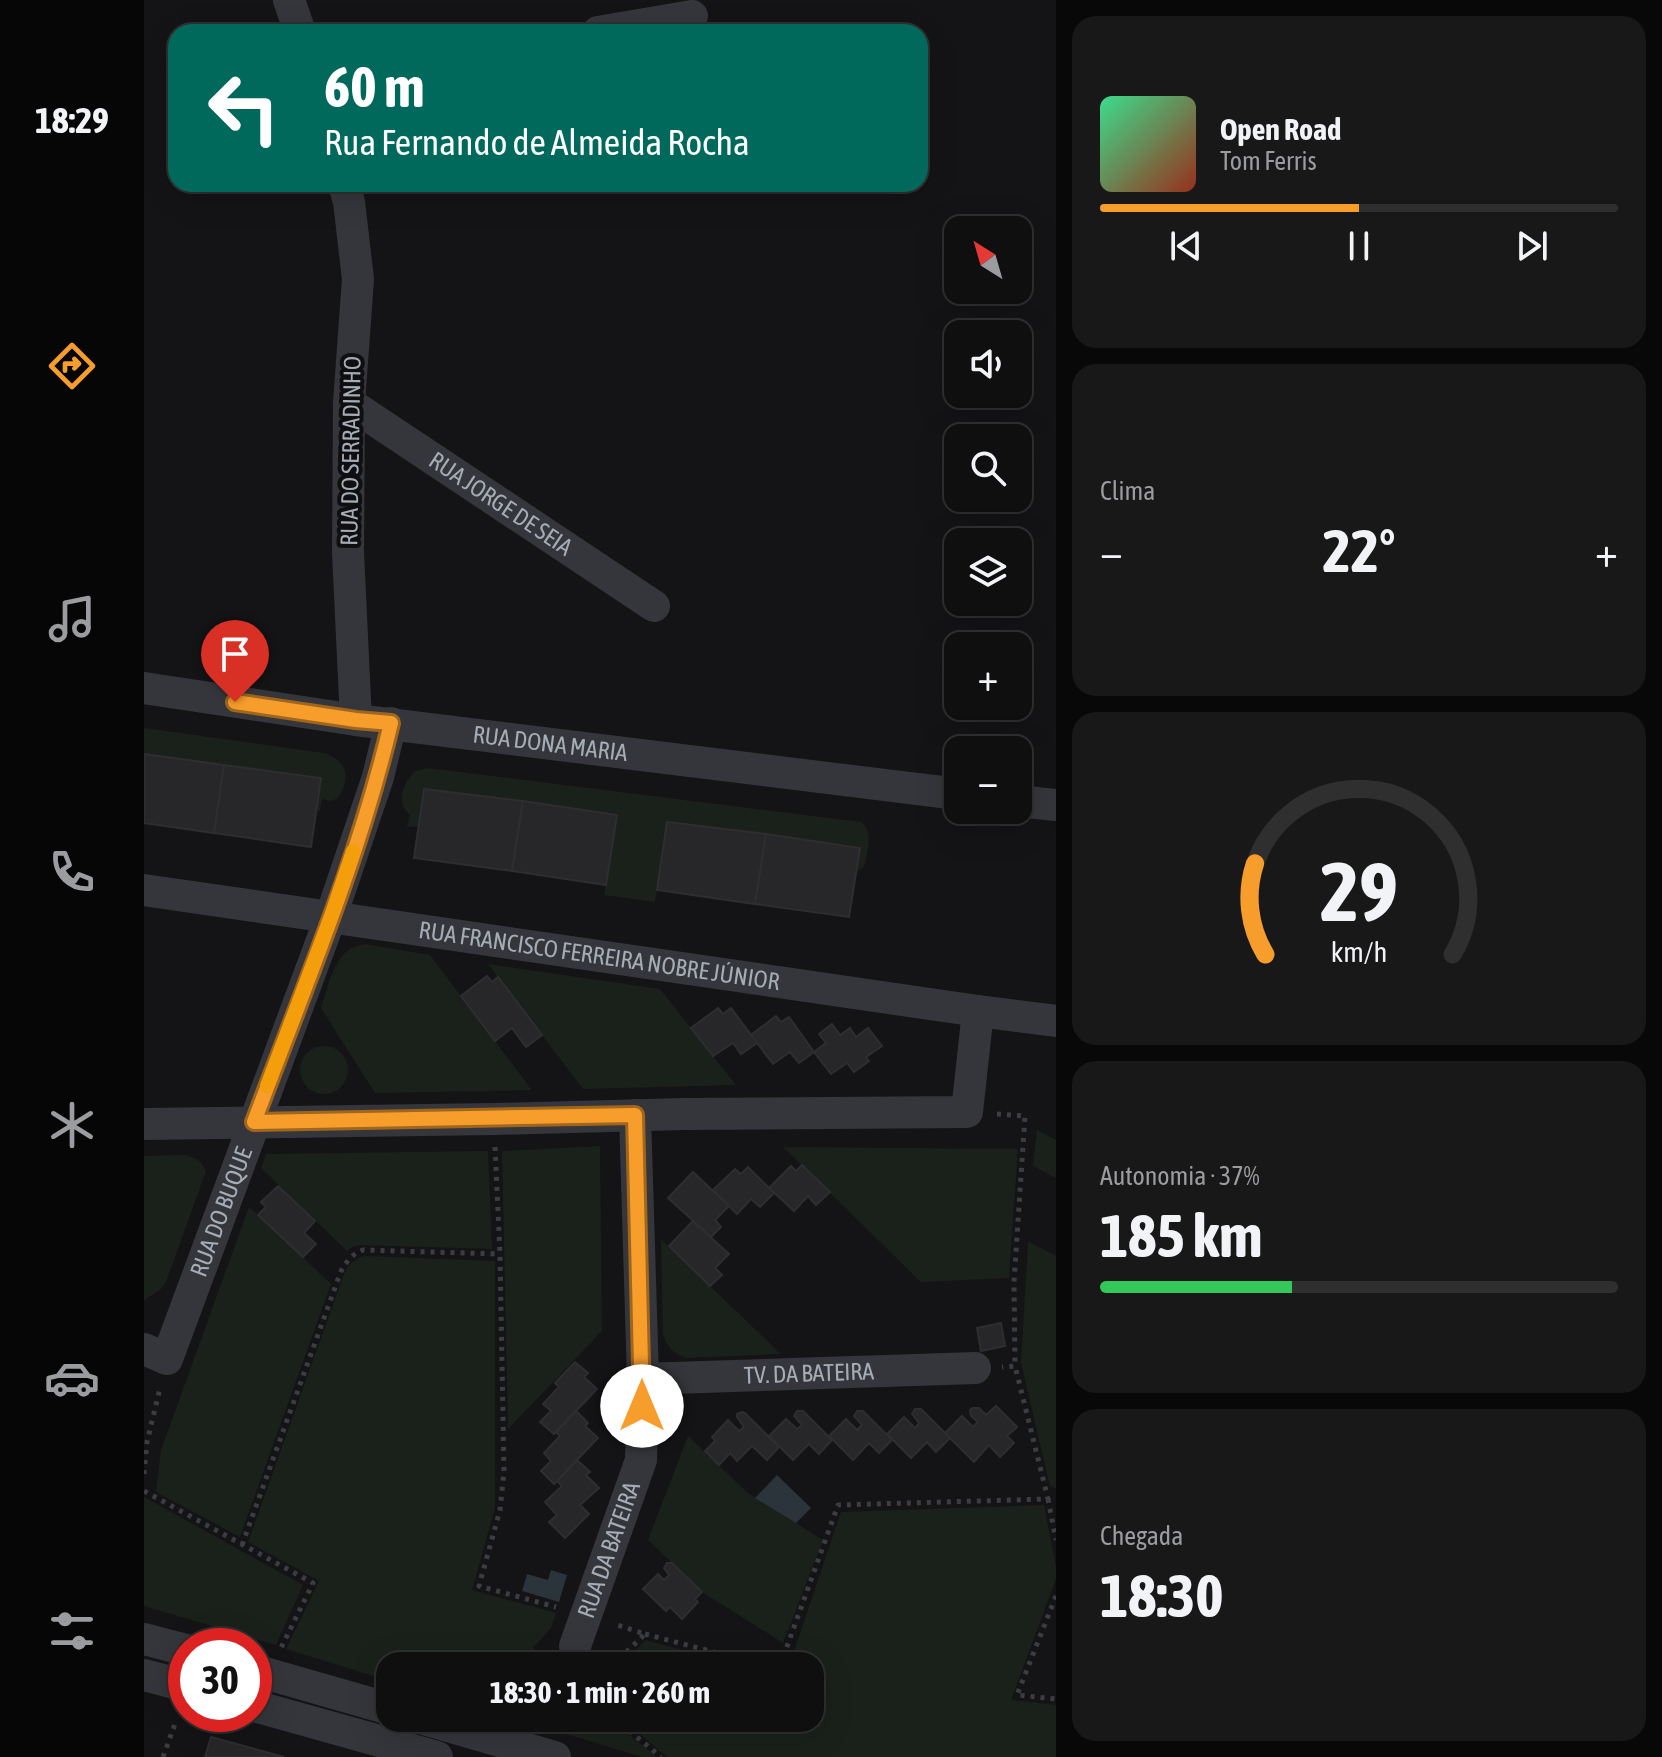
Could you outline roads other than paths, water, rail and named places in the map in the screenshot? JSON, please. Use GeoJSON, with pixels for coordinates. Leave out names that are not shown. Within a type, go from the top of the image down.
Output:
{"type":"FeatureCollection","features":[{"type":"Feature","properties":{"kind":"street"},"geometry":{"type":"LineString","coordinates":[[289,0],[297,24]]}},
{"type":"Feature","properties":{"kind":"street"},"geometry":{"type":"LineString","coordinates":[[645,24],[692,16]]}},
{"type":"Feature","properties":{"kind":"street","name":"RUA DO SERRADINHO"},"geometry":{"type":"LineString","coordinates":[[346,192],[358,279],[349,403],[348,553],[356,720]]}},
{"type":"Feature","properties":{"kind":"street","name":"RUA JORGE DE SEIA"},"geometry":{"type":"LineString","coordinates":[[349,403],[654,606]]}},
{"type":"Feature","properties":{"kind":"street","name":"RUA DONA MARIA"},"geometry":{"type":"LineString","coordinates":[[144,688],[356,720],[944,792]]}},
{"type":"Feature","properties":{"kind":"street","name":"RUA DO BUQUE"},"geometry":{"type":"LineString","coordinates":[[156,1354],[254,1122],[331,916],[378,777],[391,723]]}},
{"type":"Feature","properties":{"kind":"street"},"geometry":{"type":"LineString","coordinates":[[1032,802],[1056,805]]}},
{"type":"Feature","properties":{"kind":"street","name":"RUA FRANCISCO FERREIRA NOBRE JÚNIOR"},"geometry":{"type":"LineString","coordinates":[[147,898],[331,916],[1056,1021]]}},
{"type":"Feature","properties":{"kind":"street"},"geometry":{"type":"LineString","coordinates":[[144,1124],[967,1112],[978,1011]]}},
{"type":"Feature","properties":{"kind":"street","name":"RUA DA BATEIRA"},"geometry":{"type":"LineString","coordinates":[[575,1646],[641,1460],[643,1379],[635,1115]]}},
{"type":"Feature","properties":{"kind":"street","name":"TV. DA BATEIRA"},"geometry":{"type":"LineString","coordinates":[[643,1379],[975,1368]]}},
{"type":"Feature","properties":{"kind":"street"},"geometry":{"type":"LineString","coordinates":[[144,1639],[168,1645]]}},
{"type":"Feature","properties":{"kind":"street"},"geometry":{"type":"LineString","coordinates":[[144,1675],[168,1681]]}},
{"type":"Feature","properties":{"kind":"street"},"geometry":{"type":"LineString","coordinates":[[272,1675],[376,1705]]}},
{"type":"Feature","properties":{"kind":"street"},"geometry":{"type":"LineString","coordinates":[[272,1711],[437,1757]]}},
{"type":"Feature","properties":{"kind":"street"},"geometry":{"type":"LineString","coordinates":[[468,1732],[555,1757]]}}]}
